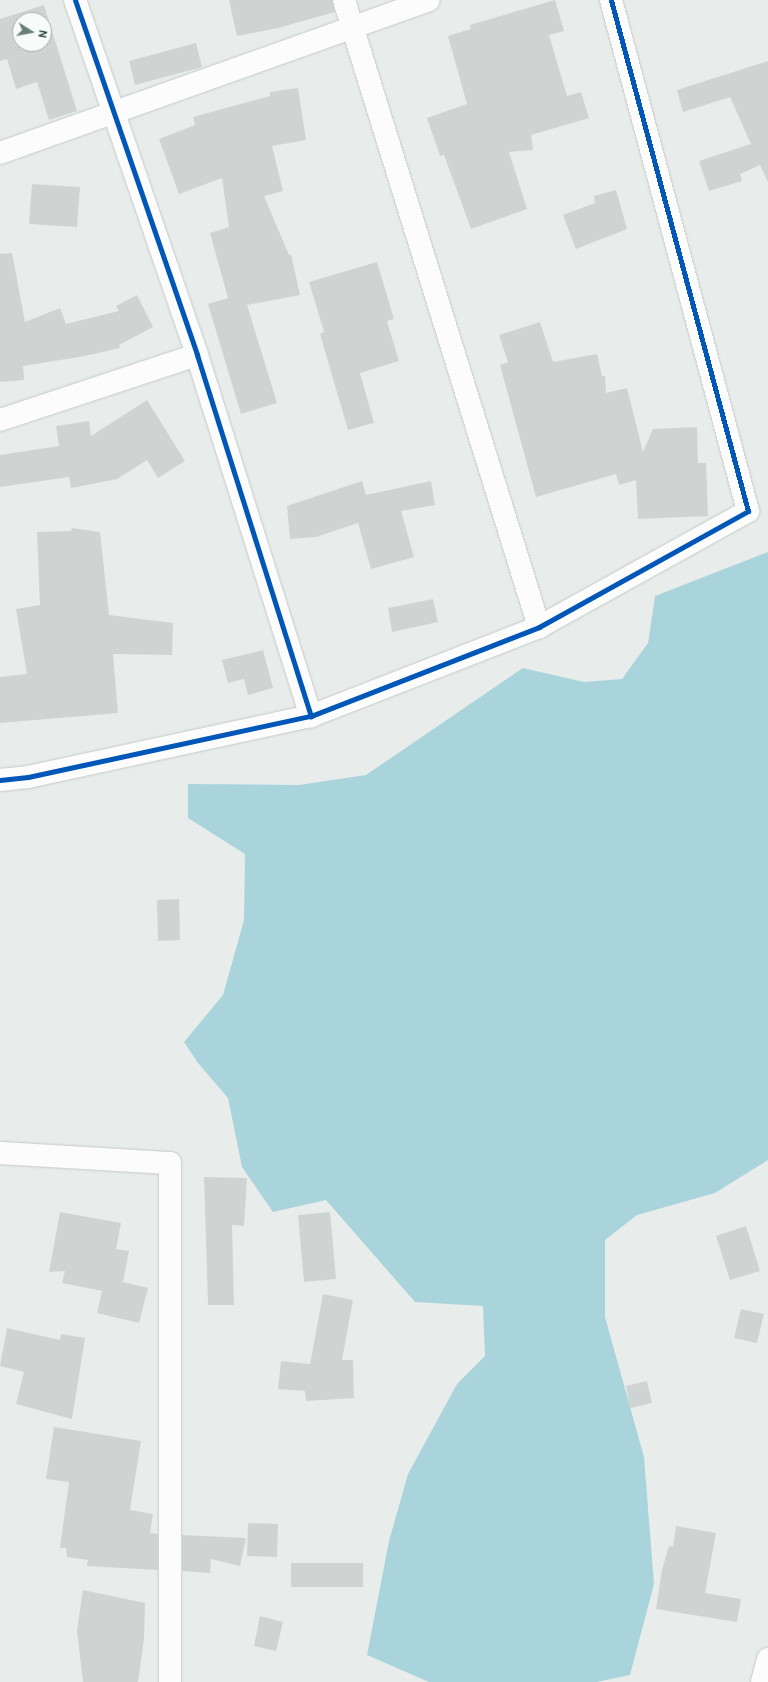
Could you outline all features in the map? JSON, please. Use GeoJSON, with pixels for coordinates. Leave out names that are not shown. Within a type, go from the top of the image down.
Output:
{"type":"FeatureCollection","features":[{"type":"Feature","properties":{"kind":"street"},"geometry":{"type":"LineString","coordinates":[[75,0],[197,355],[311,716]]}},
{"type":"Feature","properties":{"kind":"street"},"geometry":{"type":"LineString","coordinates":[[344,0],[539,627]]}},
{"type":"Feature","properties":{"kind":"street"},"geometry":{"type":"LineString","coordinates":[[0,153],[429,0]]}},
{"type":"Feature","properties":{"kind":"street"},"geometry":{"type":"LineString","coordinates":[[0,780],[28,777],[311,716],[539,627],[748,511],[611,0]]}},
{"type":"Feature","properties":{"kind":"street"},"geometry":{"type":"LineString","coordinates":[[0,420],[197,355]]}},
{"type":"Feature","properties":{"kind":"street"},"geometry":{"type":"LineString","coordinates":[[0,1153],[170,1163],[170,1682]]}},
{"type":"Feature","properties":{"kind":"street"},"geometry":{"type":"LineString","coordinates":[[762,1682],[768,1659]]}},
{"type":"Feature","properties":{"kind":"water"},"geometry":{"type":"Polygon","coordinates":[[[768,552],[768,1160],[715,1193],[637,1215],[605,1240],[605,1317],[644,1457],[654,1584],[630,1675],[596,1682],[429,1682],[367,1655],[389,1541],[408,1474],[457,1384],[485,1356],[483,1306],[415,1302],[326,1200],[273,1212],[242,1167],[228,1098],[198,1063],[184,1042],[223,995],[244,920],[245,854],[188,818],[188,784],[299,785],[366,775],[523,668],[584,682],[622,679],[648,643],[655,596],[768,552]]]}},
{"type":"Feature","properties":{"kind":"building"},"geometry":{"type":"Polygon","coordinates":[[[229,0],[332,0],[335,12],[278,28],[237,36],[229,0]]]}},
{"type":"Feature","properties":{"kind":"building"},"geometry":{"type":"Polygon","coordinates":[[[555,0],[564,31],[549,35],[567,96],[581,92],[589,118],[531,135],[533,150],[509,152],[527,209],[471,229],[444,155],[440,156],[427,118],[467,104],[448,36],[471,29],[470,25],[555,0]]]}},
{"type":"Feature","properties":{"kind":"building"},"geometry":{"type":"Polygon","coordinates":[[[44,5],[46,12],[22,12],[44,5]]]}},
{"type":"Feature","properties":{"kind":"building"},"geometry":{"type":"Polygon","coordinates":[[[12,15],[12,52],[52,52],[52,31],[77,111],[49,120],[37,82],[16,89],[7,59],[0,61],[0,19],[12,15]]]}},
{"type":"Feature","properties":{"kind":"building"},"geometry":{"type":"Polygon","coordinates":[[[196,43],[202,67],[135,85],[129,61],[196,43]]]}},
{"type":"Feature","properties":{"kind":"building"},"geometry":{"type":"Polygon","coordinates":[[[768,61],[768,182],[760,165],[740,174],[742,181],[709,191],[699,161],[751,144],[730,97],[683,112],[677,90],[768,61]]]}},
{"type":"Feature","properties":{"kind":"building"},"geometry":{"type":"Polygon","coordinates":[[[298,88],[306,140],[272,146],[283,191],[264,196],[289,255],[291,254],[300,295],[247,305],[277,403],[241,414],[208,304],[228,298],[210,233],[229,227],[222,178],[179,194],[159,139],[195,125],[193,117],[270,96],[270,92],[298,88]]]}},
{"type":"Feature","properties":{"kind":"building"},"geometry":{"type":"Polygon","coordinates":[[[32,184],[80,187],[77,227],[29,224],[32,184]]]}},
{"type":"Feature","properties":{"kind":"building"},"geometry":{"type":"Polygon","coordinates":[[[616,190],[627,229],[576,249],[563,215],[595,203],[594,196],[616,190]]]}},
{"type":"Feature","properties":{"kind":"building"},"geometry":{"type":"Polygon","coordinates":[[[12,253],[25,322],[60,308],[66,324],[119,311],[116,306],[137,295],[153,327],[119,345],[120,348],[85,356],[23,366],[24,380],[0,382],[0,254],[12,253]]]}},
{"type":"Feature","properties":{"kind":"building"},"geometry":{"type":"Polygon","coordinates":[[[377,262],[394,319],[387,321],[399,361],[360,373],[374,423],[348,430],[320,334],[324,332],[309,282],[377,262]]]}},
{"type":"Feature","properties":{"kind":"building"},"geometry":{"type":"Polygon","coordinates":[[[540,322],[553,362],[597,354],[602,376],[605,376],[606,393],[627,388],[643,452],[653,429],[697,427],[698,463],[706,463],[708,516],[638,519],[636,480],[619,485],[616,474],[536,497],[500,365],[508,362],[499,335],[540,322]]]}},
{"type":"Feature","properties":{"kind":"building"},"geometry":{"type":"Polygon","coordinates":[[[147,400],[185,461],[158,478],[147,460],[117,479],[71,488],[69,477],[0,487],[0,455],[59,446],[56,426],[89,421],[91,436],[147,400]]]}},
{"type":"Feature","properties":{"kind":"building"},"geometry":{"type":"Polygon","coordinates":[[[362,481],[366,495],[431,481],[435,505],[401,511],[414,557],[371,569],[358,523],[316,537],[290,539],[287,506],[362,481]]]}},
{"type":"Feature","properties":{"kind":"building"},"geometry":{"type":"Polygon","coordinates":[[[72,528],[100,532],[109,615],[173,623],[172,655],[113,654],[118,713],[0,723],[0,677],[27,674],[16,609],[40,605],[37,532],[71,531],[72,528]]]}},
{"type":"Feature","properties":{"kind":"building"},"geometry":{"type":"Polygon","coordinates":[[[433,599],[438,622],[392,632],[388,608],[433,599]]]}},
{"type":"Feature","properties":{"kind":"building"},"geometry":{"type":"Polygon","coordinates":[[[263,650],[273,688],[248,695],[244,679],[228,683],[222,660],[263,650]]]}},
{"type":"Feature","properties":{"kind":"building"},"geometry":{"type":"Polygon","coordinates":[[[179,899],[180,940],[158,941],[157,900],[179,899]]]}},
{"type":"Feature","properties":{"kind":"building"},"geometry":{"type":"Polygon","coordinates":[[[204,1177],[247,1178],[244,1226],[232,1225],[234,1305],[208,1305],[204,1177]]]}},
{"type":"Feature","properties":{"kind":"building"},"geometry":{"type":"Polygon","coordinates":[[[60,1212],[121,1223],[116,1249],[129,1251],[123,1282],[148,1288],[139,1323],[97,1313],[102,1291],[62,1283],[65,1271],[49,1272],[60,1212]]]}},
{"type":"Feature","properties":{"kind":"building"},"geometry":{"type":"Polygon","coordinates":[[[330,1212],[336,1279],[304,1282],[298,1215],[330,1212]]]}},
{"type":"Feature","properties":{"kind":"building"},"geometry":{"type":"Polygon","coordinates":[[[746,1226],[760,1271],[730,1280],[716,1236],[746,1226]]]}},
{"type":"Feature","properties":{"kind":"building"},"geometry":{"type":"Polygon","coordinates":[[[323,1294],[353,1300],[342,1360],[353,1360],[354,1398],[306,1401],[305,1391],[278,1389],[281,1361],[310,1364],[323,1294]]]}},
{"type":"Feature","properties":{"kind":"building"},"geometry":{"type":"Polygon","coordinates":[[[741,1309],[764,1314],[757,1343],[734,1338],[741,1309]]]}},
{"type":"Feature","properties":{"kind":"building"},"geometry":{"type":"Polygon","coordinates":[[[7,1328],[60,1340],[61,1334],[85,1338],[72,1419],[16,1404],[24,1372],[0,1366],[7,1328]]]}},
{"type":"Feature","properties":{"kind":"building"},"geometry":{"type":"Polygon","coordinates":[[[647,1381],[652,1403],[630,1408],[626,1386],[647,1381]]]}},
{"type":"Feature","properties":{"kind":"building"},"geometry":{"type":"Polygon","coordinates":[[[54,1427],[141,1441],[130,1510],[153,1514],[150,1533],[158,1534],[158,1570],[87,1566],[88,1560],[67,1557],[66,1548],[60,1548],[69,1482],[46,1479],[54,1427]]]}},
{"type":"Feature","properties":{"kind":"building"},"geometry":{"type":"Polygon","coordinates":[[[248,1523],[278,1524],[277,1557],[247,1556],[248,1523]]]}},
{"type":"Feature","properties":{"kind":"building"},"geometry":{"type":"Polygon","coordinates":[[[676,1526],[716,1533],[705,1593],[741,1599],[737,1622],[656,1609],[662,1570],[669,1546],[673,1547],[676,1526]]]}},
{"type":"Feature","properties":{"kind":"building"},"geometry":{"type":"Polygon","coordinates":[[[182,1535],[246,1538],[240,1566],[211,1559],[210,1573],[182,1571],[182,1535]]]}},
{"type":"Feature","properties":{"kind":"building"},"geometry":{"type":"Polygon","coordinates":[[[291,1563],[363,1563],[363,1587],[291,1587],[291,1563]]]}},
{"type":"Feature","properties":{"kind":"building"},"geometry":{"type":"Polygon","coordinates":[[[83,1590],[145,1603],[144,1639],[138,1682],[83,1682],[77,1630],[83,1590]]]}},
{"type":"Feature","properties":{"kind":"building"},"geometry":{"type":"Polygon","coordinates":[[[260,1616],[283,1622],[276,1651],[254,1646],[260,1616]]]}},
{"type":"Feature","properties":{"kind":"cycle path"},"geometry":{"type":"LineString","coordinates":[[75,0],[197,355],[311,716]]}},
{"type":"Feature","properties":{"kind":"cycle path"},"geometry":{"type":"LineString","coordinates":[[0,780],[28,777],[311,716],[539,627],[748,511],[611,0]]}}]}
